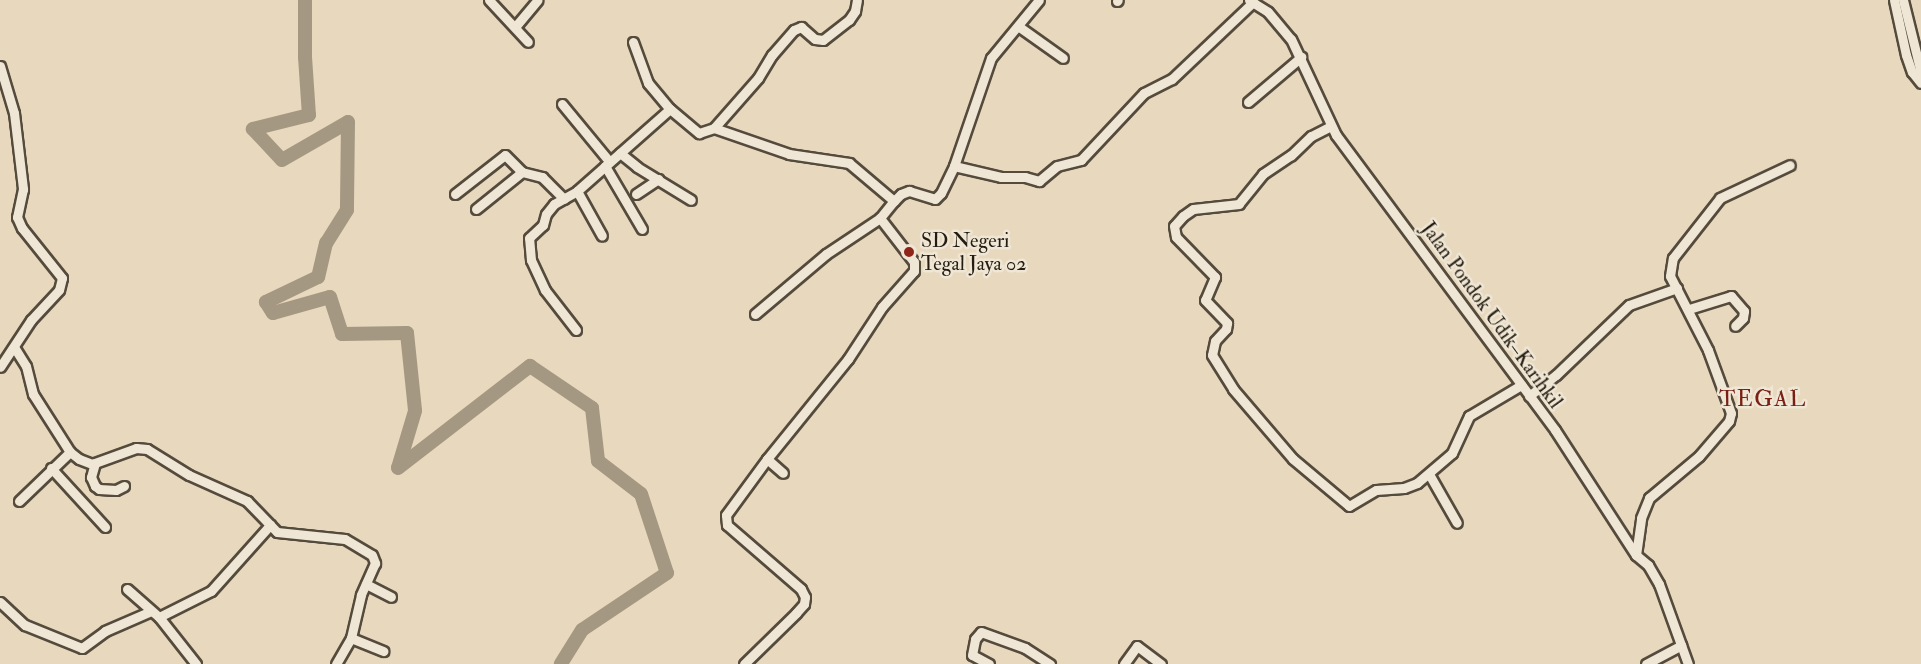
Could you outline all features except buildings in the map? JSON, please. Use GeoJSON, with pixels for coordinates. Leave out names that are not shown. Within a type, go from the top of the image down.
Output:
{"type":"FeatureCollection","features":[{"type":"Feature","properties":{"kind":"street"},"geometry":{"type":"LineString","coordinates":[[515,27],[538,0]]}},
{"type":"Feature","properties":{"kind":"street"},"geometry":{"type":"LineString","coordinates":[[633,42],[648,83],[670,109],[699,133],[714,128],[758,78],[772,55],[794,30],[801,27],[815,39],[823,40],[849,20],[855,11],[857,0]]}},
{"type":"Feature","properties":{"kind":"street"},"geometry":{"type":"LineString","coordinates":[[755,314],[826,254],[880,218],[901,194],[909,191],[935,199],[941,193],[970,126],[985,69],[994,52],[1039,0]]}},
{"type":"Feature","properties":{"kind":"street"},"geometry":{"type":"LineString","coordinates":[[1894,0],[1906,56],[1912,72],[1921,83]]}},
{"type":"Feature","properties":{"kind":"street"},"geometry":{"type":"LineString","coordinates":[[1903,0],[1921,73]]}},
{"type":"Feature","properties":{"kind":"street"},"geometry":{"type":"LineString","coordinates":[[491,1],[528,42]]}},
{"type":"Feature","properties":{"kind":"street"},"geometry":{"type":"LineString","coordinates":[[954,166],[1001,177],[1025,177],[1039,181],[1056,166],[1081,160],[1144,93],[1172,79],[1251,1]]}},
{"type":"Feature","properties":{"kind":"street","name":"Jalan Pondok Udik–Karihkil"},"geometry":{"type":"LineString","coordinates":[[1251,1],[1275,20],[1301,57],[1331,126],[1344,147],[1555,430],[1636,555],[1648,565],[1659,584],[1688,664]]}},
{"type":"Feature","properties":{"kind":"street"},"geometry":{"type":"LineString","coordinates":[[1018,26],[1064,58]]}},
{"type":"Feature","properties":{"kind":"street"},"geometry":{"type":"LineString","coordinates":[[1248,102],[1301,57]]}},
{"type":"Feature","properties":{"kind":"street"},"geometry":{"type":"LineString","coordinates":[[0,66],[14,113],[23,193],[17,217],[22,228],[62,278],[59,290],[31,320],[0,367]]}},
{"type":"Feature","properties":{"kind":"street"},"geometry":{"type":"LineString","coordinates":[[562,104],[607,164],[642,229]]}},
{"type":"Feature","properties":{"kind":"street"},"geometry":{"type":"LineString","coordinates":[[576,330],[545,290],[531,261],[529,240],[543,225],[550,208],[578,191],[670,109]]}},
{"type":"Feature","properties":{"kind":"street"},"geometry":{"type":"LineString","coordinates":[[1331,126],[1311,136],[1291,155],[1263,174],[1239,204],[1193,209],[1179,220],[1174,233],[1215,277],[1205,300],[1227,323],[1226,329],[1215,341],[1212,355],[1242,400],[1293,459],[1349,506],[1376,490],[1410,487],[1429,474],[1452,453],[1469,416],[1521,385]]}},
{"type":"Feature","properties":{"kind":"street"},"geometry":{"type":"LineString","coordinates":[[714,128],[789,154],[849,163],[894,201]]}},
{"type":"Feature","properties":{"kind":"street"},"geometry":{"type":"LineString","coordinates":[[620,153],[637,167],[691,200]]}},
{"type":"Feature","properties":{"kind":"street"},"geometry":{"type":"LineString","coordinates":[[455,194],[505,155],[522,172],[542,177],[564,199]]}},
{"type":"Feature","properties":{"kind":"street"},"geometry":{"type":"LineString","coordinates":[[1636,555],[1641,518],[1649,498],[1694,462],[1730,418],[1730,406],[1689,309],[1669,271],[1672,258],[1715,204],[1726,195],[1790,165]]}},
{"type":"Feature","properties":{"kind":"street"},"geometry":{"type":"LineString","coordinates":[[476,209],[522,172]]}},
{"type":"Feature","properties":{"kind":"street"},"geometry":{"type":"LineString","coordinates":[[636,194],[658,179]]}},
{"type":"Feature","properties":{"kind":"street"},"geometry":{"type":"LineString","coordinates":[[578,191],[602,236]]}},
{"type":"Feature","properties":{"kind":"street"},"geometry":{"type":"LineString","coordinates":[[744,664],[796,613],[804,600],[801,589],[727,525],[726,515],[767,459],[843,365],[882,308],[914,271],[914,262],[880,218]]}},
{"type":"Feature","properties":{"kind":"street"},"geometry":{"type":"LineString","coordinates":[[1529,396],[1556,375],[1629,305],[1677,288]]}},
{"type":"Feature","properties":{"kind":"street"},"geometry":{"type":"LineString","coordinates":[[1689,309],[1731,296],[1744,311],[1743,318],[1735,326]]}},
{"type":"Feature","properties":{"kind":"street"},"geometry":{"type":"LineString","coordinates":[[14,347],[27,366],[33,394],[70,452],[86,462],[95,463],[136,448],[147,449],[189,476],[247,501],[280,534],[351,541],[375,559],[351,638],[336,664]]}},
{"type":"Feature","properties":{"kind":"street"},"geometry":{"type":"LineString","coordinates":[[19,501],[70,452]]}},
{"type":"Feature","properties":{"kind":"street"},"geometry":{"type":"LineString","coordinates":[[767,459],[783,473]]}},
{"type":"Feature","properties":{"kind":"street"},"geometry":{"type":"LineString","coordinates":[[95,463],[91,477],[95,486],[99,489],[116,490],[124,486]]}},
{"type":"Feature","properties":{"kind":"street"},"geometry":{"type":"LineString","coordinates":[[51,468],[105,527]]}},
{"type":"Feature","properties":{"kind":"street"},"geometry":{"type":"LineString","coordinates":[[1429,474],[1457,523]]}},
{"type":"Feature","properties":{"kind":"street"},"geometry":{"type":"LineString","coordinates":[[0,602],[25,625],[82,648],[105,631],[211,591],[270,525]]}},
{"type":"Feature","properties":{"kind":"street"},"geometry":{"type":"LineString","coordinates":[[366,584],[391,597]]}},
{"type":"Feature","properties":{"kind":"street"},"geometry":{"type":"LineString","coordinates":[[127,589],[155,614],[196,664]]}},
{"type":"Feature","properties":{"kind":"street"},"geometry":{"type":"LineString","coordinates":[[989,664],[972,656],[975,639],[981,632],[1025,648],[1050,664]]}},
{"type":"Feature","properties":{"kind":"street"},"geometry":{"type":"LineString","coordinates":[[351,638],[384,651]]}},
{"type":"Feature","properties":{"kind":"street"},"geometry":{"type":"LineString","coordinates":[[1646,664],[1681,645]]}},
{"type":"Feature","properties":{"kind":"street"},"geometry":{"type":"LineString","coordinates":[[1124,664],[1137,646],[1161,664]]}},
{"type":"Feature","properties":{"kind":"waterway"},"geometry":{"type":"LineString","coordinates":[[305,0],[305,57],[309,115],[253,129],[282,160],[348,122],[347,210],[326,243],[318,277],[266,302],[273,313],[330,297],[342,334],[407,333],[415,411],[398,468],[530,366],[592,408],[598,461],[641,494],[667,573],[582,630],[561,664]]}},
{"type":"Feature","properties":{"kind":"place","name":"SD Negeri Tegal Jaya 02"},"geometry":{"type":"Point","coordinates":[909,252]}},
{"type":"Feature","properties":{"kind":"district","name":"TEGAL"},"geometry":{"type":"Point","coordinates":[1763,400]}}]}
